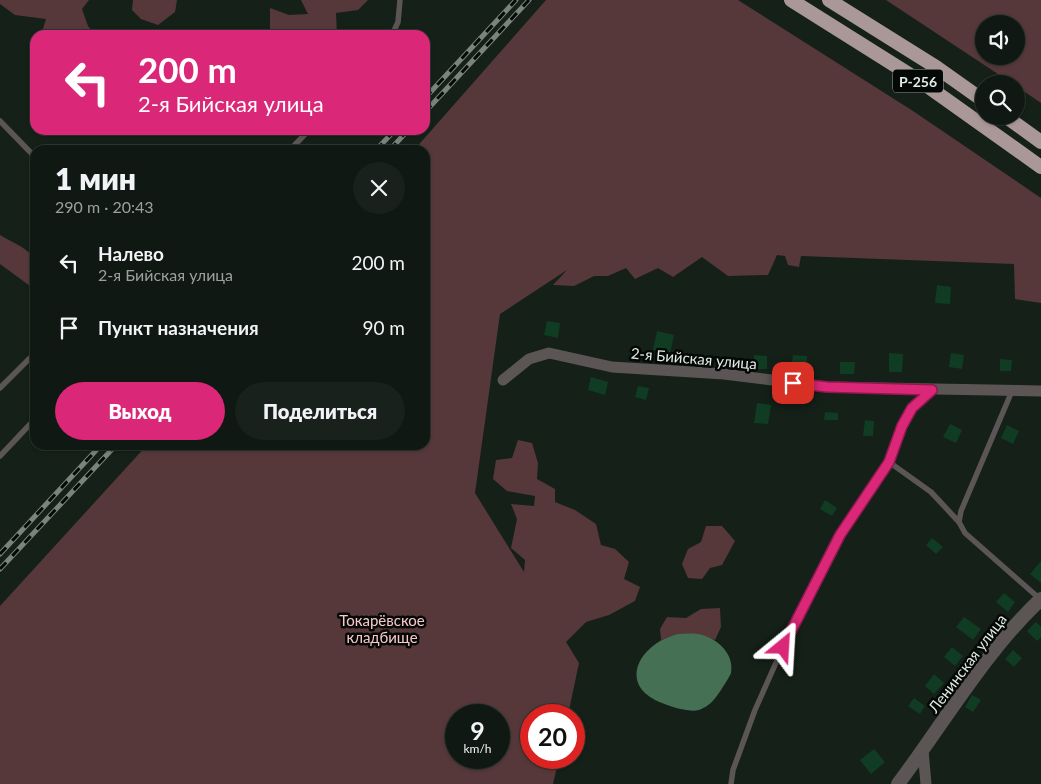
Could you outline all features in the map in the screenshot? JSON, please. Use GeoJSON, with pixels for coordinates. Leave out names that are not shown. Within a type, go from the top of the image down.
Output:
{"type":"FeatureCollection","features":[{"type":"Feature","properties":{"kind":"highway","name":"Р-256"},"geometry":{"type":"LineString","coordinates":[[792,0],[922,83],[1041,167]]}},
{"type":"Feature","properties":{"kind":"highway","name":"Р-256"},"geometry":{"type":"LineString","coordinates":[[829,0],[936,67],[975,95]]}},
{"type":"Feature","properties":{"kind":"highway"},"geometry":{"type":"LineString","coordinates":[[1017,125],[1041,142]]}},
{"type":"Feature","properties":{"kind":"street","name":"2-я Бийская улица"},"geometry":{"type":"LineString","coordinates":[[503,380],[529,359],[549,353],[612,367],[724,374],[827,387],[1041,391]]}},
{"type":"Feature","properties":{"kind":"street","name":"Ленинская улица"},"geometry":{"type":"LineString","coordinates":[[898,784],[984,666],[1020,620],[1041,599]]}},
{"type":"Feature","properties":{"kind":"street"},"geometry":{"type":"LineString","coordinates":[[923,750],[926,784]]}},
{"type":"Feature","properties":{"kind":"lane"},"geometry":{"type":"LineString","coordinates":[[394,30],[398,22],[400,0]]}},
{"type":"Feature","properties":{"kind":"lane"},"geometry":{"type":"LineString","coordinates":[[0,121],[30,152]]}},
{"type":"Feature","properties":{"kind":"lane"},"geometry":{"type":"LineString","coordinates":[[295,145],[304,135]]}},
{"type":"Feature","properties":{"kind":"lane"},"geometry":{"type":"LineString","coordinates":[[0,388],[30,357]]}},
{"type":"Feature","properties":{"kind":"lane"},"geometry":{"type":"LineString","coordinates":[[731,784],[732,770],[755,710],[783,647],[840,535],[889,462],[902,426],[912,408],[932,390]]}},
{"type":"Feature","properties":{"kind":"lane"},"geometry":{"type":"LineString","coordinates":[[959,522],[961,511],[1012,391]]}},
{"type":"Feature","properties":{"kind":"lane"},"geometry":{"type":"LineString","coordinates":[[0,456],[30,424]]}},
{"type":"Feature","properties":{"kind":"lane"},"geometry":{"type":"LineString","coordinates":[[889,462],[931,492],[959,522],[965,533],[1041,599]]}},
{"type":"Feature","properties":{"kind":"green space"},"geometry":{"type":"Polygon","coordinates":[[[0,0],[89,0],[82,9],[91,30],[43,30],[46,19],[15,15],[0,4],[0,0]]]}},
{"type":"Feature","properties":{"kind":"green space"},"geometry":{"type":"Polygon","coordinates":[[[133,0],[177,0],[175,12],[158,25],[141,19],[132,10],[133,0]]]}},
{"type":"Feature","properties":{"kind":"green space"},"geometry":{"type":"Polygon","coordinates":[[[301,0],[368,0],[358,10],[336,13],[337,30],[270,30],[270,8],[289,15],[308,14],[301,0]]]}},
{"type":"Feature","properties":{"kind":"green space","name":"Токарёвское кладбище"},"geometry":{"type":"Polygon","coordinates":[[[546,0],[738,0],[913,111],[1041,198],[1041,303],[1015,299],[1014,264],[801,256],[799,267],[788,265],[785,256],[777,255],[768,275],[728,276],[702,257],[673,277],[658,268],[635,279],[626,268],[608,276],[594,276],[574,286],[553,285],[567,270],[500,314],[475,493],[524,572],[525,560],[511,548],[517,519],[511,504],[534,506],[535,496],[507,491],[493,479],[496,460],[512,458],[518,440],[532,443],[538,463],[537,479],[555,489],[555,502],[575,510],[596,524],[601,545],[615,549],[629,562],[624,579],[640,587],[635,601],[609,615],[586,622],[566,642],[579,663],[570,704],[520,704],[520,769],[556,769],[553,784],[0,784],[0,606],[142,450],[430,450],[430,145],[418,145],[427,135],[430,135],[430,132],[546,0]]]}},
{"type":"Feature","properties":{"kind":"green space"},"geometry":{"type":"Polygon","coordinates":[[[886,0],[1041,0],[1041,103],[1025,92],[1025,75],[999,75],[984,65],[1025,65],[1025,15],[975,15],[975,59],[886,0]]]}},
{"type":"Feature","properties":{"kind":"green space"},"geometry":{"type":"Polygon","coordinates":[[[0,235],[30,253],[30,286],[0,264],[0,235]]]}},
{"type":"Feature","properties":{"kind":"green space"},"geometry":{"type":"Polygon","coordinates":[[[706,526],[722,526],[735,541],[722,565],[710,568],[702,579],[688,578],[682,564],[688,549],[701,542],[706,526]]]}},
{"type":"Feature","properties":{"kind":"green space"},"geometry":{"type":"Polygon","coordinates":[[[720,608],[721,627],[715,640],[688,635],[661,640],[660,629],[667,617],[686,618],[701,609],[720,608]]]}},
{"type":"Feature","properties":{"kind":"shaded area"},"geometry":{"type":"Polygon","coordinates":[[[678,634],[704,635],[717,642],[727,652],[730,659],[731,673],[728,679],[712,702],[699,710],[683,709],[655,700],[640,686],[637,678],[637,670],[644,654],[660,641],[678,634]]]}},
{"type":"Feature","properties":{"kind":"building"},"geometry":{"type":"Polygon","coordinates":[[[937,285],[951,287],[950,304],[935,303],[937,285]]]}},
{"type":"Feature","properties":{"kind":"building"},"geometry":{"type":"Polygon","coordinates":[[[547,321],[560,323],[558,338],[544,335],[547,321]]]}},
{"type":"Feature","properties":{"kind":"building"},"geometry":{"type":"Polygon","coordinates":[[[657,331],[674,335],[670,354],[653,350],[657,331]]]}},
{"type":"Feature","properties":{"kind":"building"},"geometry":{"type":"Polygon","coordinates":[[[889,353],[903,354],[902,372],[889,372],[889,353]]]}},
{"type":"Feature","properties":{"kind":"building"},"geometry":{"type":"Polygon","coordinates":[[[951,353],[964,355],[962,369],[949,367],[951,353]]]}},
{"type":"Feature","properties":{"kind":"building"},"geometry":{"type":"Polygon","coordinates":[[[754,355],[767,356],[767,369],[753,369],[754,355]]]}},
{"type":"Feature","properties":{"kind":"building"},"geometry":{"type":"Polygon","coordinates":[[[793,355],[807,356],[806,372],[791,370],[793,355]]]}},
{"type":"Feature","properties":{"kind":"building"},"geometry":{"type":"Polygon","coordinates":[[[1000,359],[1012,360],[1011,371],[1000,371],[1000,359]]]}},
{"type":"Feature","properties":{"kind":"building"},"geometry":{"type":"Polygon","coordinates":[[[840,362],[855,362],[854,374],[840,374],[840,362]]]}},
{"type":"Feature","properties":{"kind":"building"},"geometry":{"type":"Polygon","coordinates":[[[591,377],[608,382],[605,395],[588,390],[591,377]]]}},
{"type":"Feature","properties":{"kind":"building"},"geometry":{"type":"Polygon","coordinates":[[[638,386],[649,388],[646,400],[635,397],[638,386]]]}},
{"type":"Feature","properties":{"kind":"building"},"geometry":{"type":"Polygon","coordinates":[[[757,403],[771,405],[768,424],[754,423],[757,403]]]}},
{"type":"Feature","properties":{"kind":"building"},"geometry":{"type":"Polygon","coordinates":[[[825,412],[838,413],[838,420],[824,420],[825,412]]]}},
{"type":"Feature","properties":{"kind":"building"},"geometry":{"type":"Polygon","coordinates":[[[865,420],[874,421],[873,436],[863,436],[865,420]]]}},
{"type":"Feature","properties":{"kind":"building"},"geometry":{"type":"Polygon","coordinates":[[[950,424],[962,430],[956,443],[943,437],[950,424]]]}},
{"type":"Feature","properties":{"kind":"building"},"geometry":{"type":"Polygon","coordinates":[[[1007,425],[1019,431],[1013,444],[1001,438],[1007,425]]]}},
{"type":"Feature","properties":{"kind":"building"},"geometry":{"type":"Polygon","coordinates":[[[825,500],[837,508],[832,516],[820,509],[825,500]]]}},
{"type":"Feature","properties":{"kind":"building"},"geometry":{"type":"Polygon","coordinates":[[[932,538],[943,547],[936,554],[926,545],[932,538]]]}},
{"type":"Feature","properties":{"kind":"building"},"geometry":{"type":"Polygon","coordinates":[[[1041,561],[1041,583],[1030,574],[1041,561]]]}},
{"type":"Feature","properties":{"kind":"building"},"geometry":{"type":"Polygon","coordinates":[[[1004,593],[1015,602],[1008,612],[996,602],[1004,593]]]}},
{"type":"Feature","properties":{"kind":"building"},"geometry":{"type":"Polygon","coordinates":[[[964,617],[981,629],[973,640],[956,627],[964,617]]]}},
{"type":"Feature","properties":{"kind":"building"},"geometry":{"type":"Polygon","coordinates":[[[1036,622],[1041,627],[1041,637],[1037,641],[1027,631],[1036,622]]]}},
{"type":"Feature","properties":{"kind":"building"},"geometry":{"type":"Polygon","coordinates":[[[952,647],[963,656],[955,666],[944,657],[952,647]]]}},
{"type":"Feature","properties":{"kind":"building"},"geometry":{"type":"Polygon","coordinates":[[[1013,650],[1022,658],[1014,667],[1005,659],[1013,650]]]}},
{"type":"Feature","properties":{"kind":"building"},"geometry":{"type":"Polygon","coordinates":[[[934,674],[944,683],[934,694],[925,686],[934,674]]]}},
{"type":"Feature","properties":{"kind":"building"},"geometry":{"type":"Polygon","coordinates":[[[972,695],[981,700],[973,712],[965,707],[972,695]]]}},
{"type":"Feature","properties":{"kind":"building"},"geometry":{"type":"Polygon","coordinates":[[[914,698],[925,706],[920,714],[908,706],[914,698]]]}},
{"type":"Feature","properties":{"kind":"building"},"geometry":{"type":"Polygon","coordinates":[[[874,749],[885,762],[871,774],[860,760],[874,749]]]}},
{"type":"Feature","properties":{"kind":"railway"},"geometry":{"type":"LineString","coordinates":[[430,93],[516,0]]}},
{"type":"Feature","properties":{"kind":"railway"},"geometry":{"type":"LineString","coordinates":[[430,107],[529,0]]}},
{"type":"Feature","properties":{"kind":"railway"},"geometry":{"type":"LineString","coordinates":[[381,145],[390,135]]}},
{"type":"Feature","properties":{"kind":"railway"},"geometry":{"type":"LineString","coordinates":[[394,145],[404,135]]}},
{"type":"Feature","properties":{"kind":"railway"},"geometry":{"type":"LineString","coordinates":[[0,554],[96,450]]}},
{"type":"Feature","properties":{"kind":"railway"},"geometry":{"type":"LineString","coordinates":[[0,569],[111,450]]}},
{"type":"Feature","properties":{"kind":"route"},"geometry":{"type":"LineString","coordinates":[[783,647],[840,535],[889,462],[902,426],[912,408],[932,390],[827,387],[793,383]]}}]}
